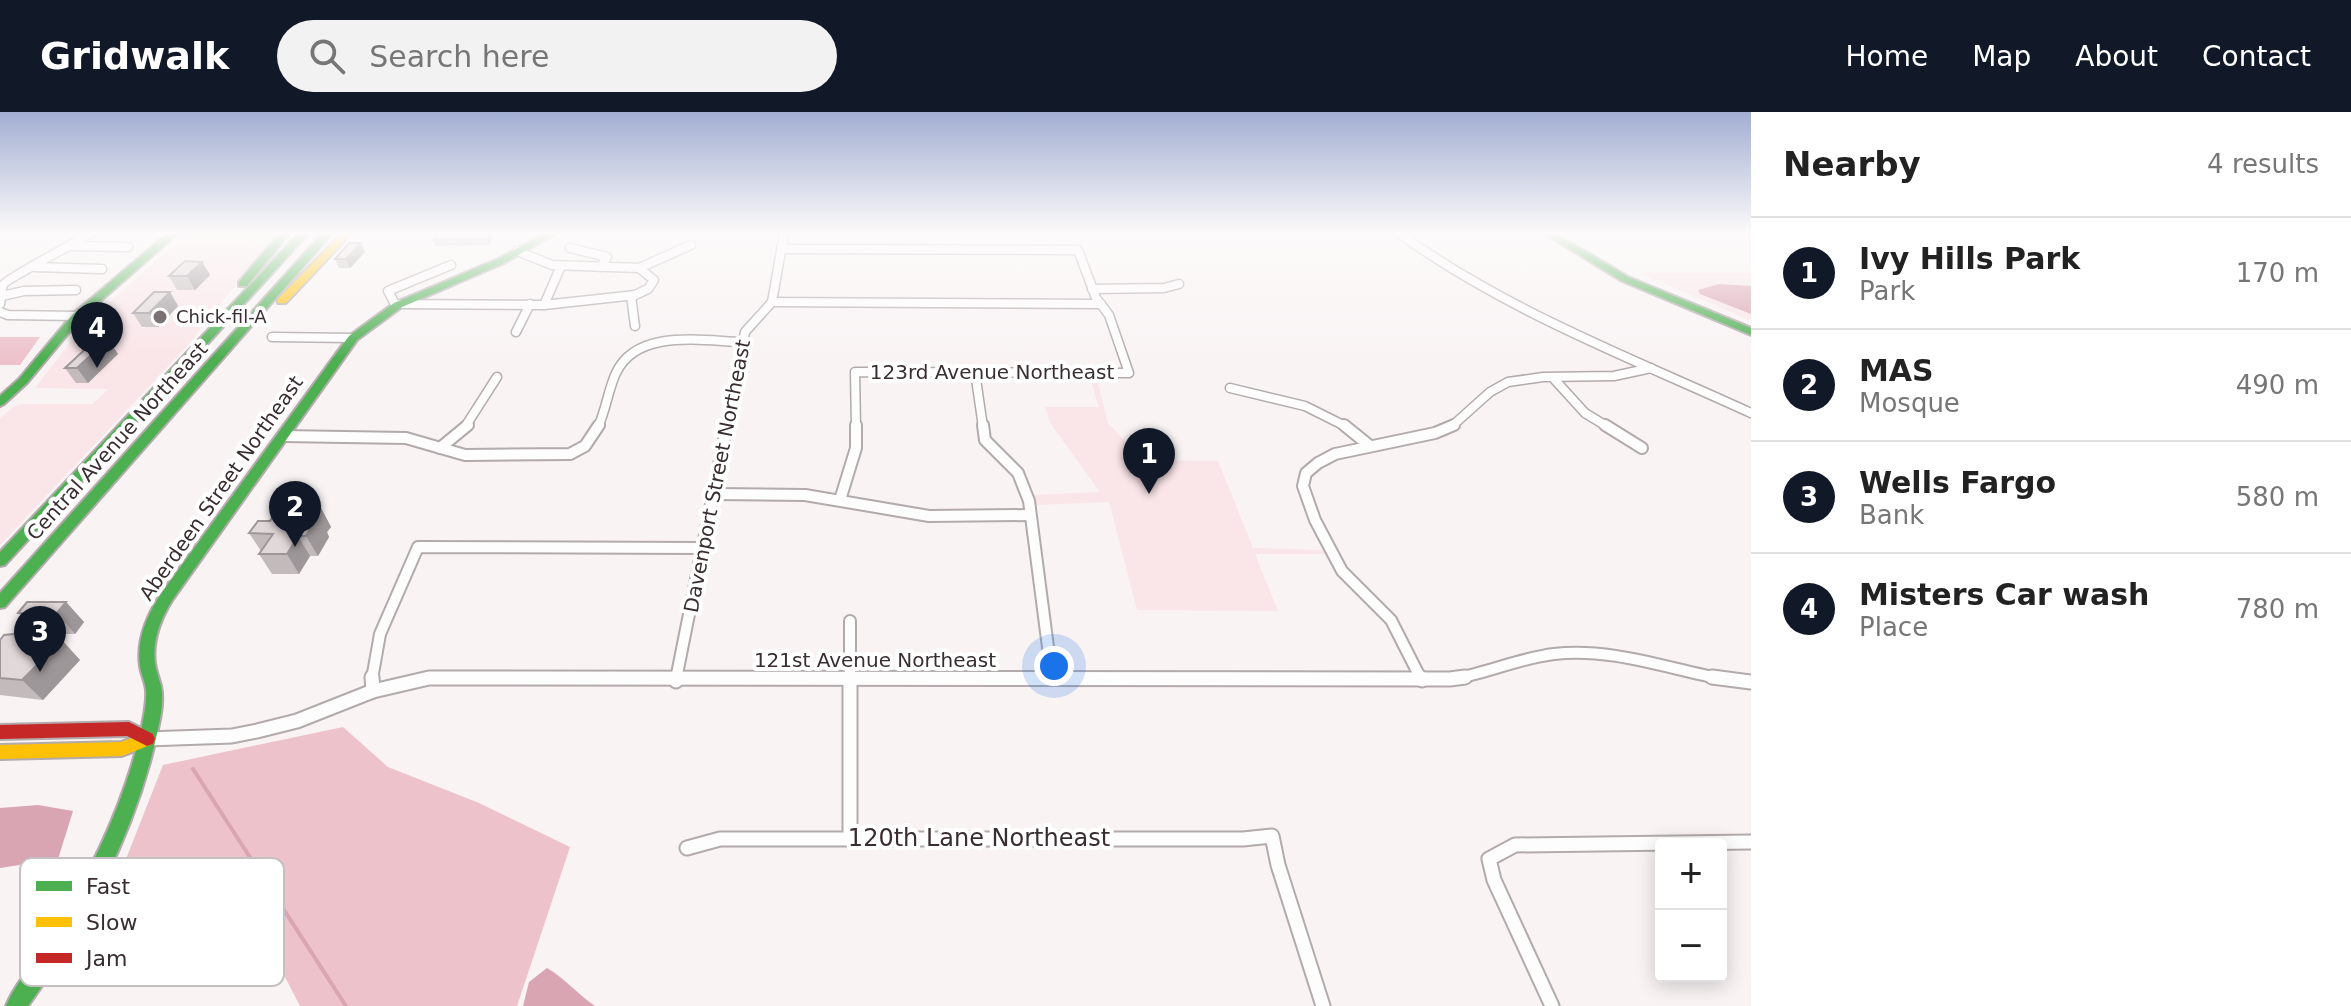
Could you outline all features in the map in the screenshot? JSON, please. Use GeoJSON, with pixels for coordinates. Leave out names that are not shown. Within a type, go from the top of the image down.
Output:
{"type":"FeatureCollection","features":[{"type":"Feature","properties":{"kind":"main road"},"geometry":{"type":"LineString","coordinates":[[2,398],[23,381],[77,316],[124,276]]}},
{"type":"Feature","properties":{"kind":"main road"},"geometry":{"type":"LineString","coordinates":[[195,352],[218,316],[250,276]]}},
{"type":"Feature","properties":{"kind":"main road","name":"Central Avenue Northeast"},"geometry":{"type":"LineString","coordinates":[[0,561],[265,276]]}},
{"type":"Feature","properties":{"kind":"main road","name":"Central Avenue Northeast"},"geometry":{"type":"LineString","coordinates":[[0,603],[290,276]]}},
{"type":"Feature","properties":{"kind":"main road"},"geometry":{"type":"LineString","coordinates":[[176,404],[204,380],[305,276]]}},
{"type":"Feature","properties":{"kind":"main road","name":"Aberdeen Street Northeast"},"geometry":{"type":"LineString","coordinates":[[104,858],[147,739],[154,694],[146,649],[155,614],[353,338],[370,321],[395,304],[460,276]]}},
{"type":"Feature","properties":{"kind":"main road"},"geometry":{"type":"LineString","coordinates":[[1620,276],[1751,332]]}},
{"type":"Feature","properties":{"kind":"main road"},"geometry":{"type":"LineString","coordinates":[[1640,276],[1751,324]]}},
{"type":"Feature","properties":{"kind":"main road","name":"121st Avenue Northeast"},"geometry":{"type":"LineString","coordinates":[[0,732],[129,729],[147,739]]}},
{"type":"Feature","properties":{"kind":"main road","name":"121st Avenue Northeast"},"geometry":{"type":"LineString","coordinates":[[0,752],[122,749],[147,739]]}},
{"type":"Feature","properties":{"kind":"main road","name":"Aberdeen Street Northeast"},"geometry":{"type":"LineString","coordinates":[[16,1006],[31,986]]}},
{"type":"Feature","properties":{"kind":"street"},"geometry":{"type":"LineString","coordinates":[[15,276],[3,285],[1,300],[24,291],[76,290]]}},
{"type":"Feature","properties":{"kind":"street"},"geometry":{"type":"LineString","coordinates":[[425,276],[388,291],[395,304],[544,305],[631,296],[653,286],[651,276]]}},
{"type":"Feature","properties":{"kind":"street"},"geometry":{"type":"LineString","coordinates":[[544,305],[557,276]]}},
{"type":"Feature","properties":{"kind":"street"},"geometry":{"type":"LineString","coordinates":[[776,276],[772,302],[1101,304]]}},
{"type":"Feature","properties":{"kind":"street"},"geometry":{"type":"LineString","coordinates":[[1087,276],[1101,304]]}},
{"type":"Feature","properties":{"kind":"street"},"geometry":{"type":"LineString","coordinates":[[1461,276],[1491,293],[1751,413]]}},
{"type":"Feature","properties":{"kind":"street"},"geometry":{"type":"LineString","coordinates":[[1092,289],[1164,288],[1179,284]]}},
{"type":"Feature","properties":{"kind":"street"},"geometry":{"type":"LineString","coordinates":[[631,296],[635,326]]}},
{"type":"Feature","properties":{"kind":"street","name":"Davenport Street Northeast"},"geometry":{"type":"LineString","coordinates":[[676,681],[743,342],[748,326],[772,302]]}},
{"type":"Feature","properties":{"kind":"street"},"geometry":{"type":"LineString","coordinates":[[516,332],[530,304]]}},
{"type":"Feature","properties":{"kind":"street","name":"123rd Avenue Northeast"},"geometry":{"type":"LineString","coordinates":[[840,500],[856,448],[855,372],[1129,373],[1109,315],[1101,304]]}},
{"type":"Feature","properties":{"kind":"street"},"geometry":{"type":"LineString","coordinates":[[0,312],[8,315],[77,316]]}},
{"type":"Feature","properties":{"kind":"street"},"geometry":{"type":"LineString","coordinates":[[272,337],[353,338]]}},
{"type":"Feature","properties":{"kind":"street"},"geometry":{"type":"LineString","coordinates":[[283,436],[406,438],[477,456],[560,456],[579,451],[594,439],[621,364],[637,350],[665,343],[743,342]]}},
{"type":"Feature","properties":{"kind":"street"},"geometry":{"type":"LineString","coordinates":[[1422,680],[1391,620],[1347,580],[1331,552],[1304,490],[1304,475],[1309,468],[1332,454],[1448,430],[1466,419],[1499,385],[1520,380],[1618,378],[1651,368]]}},
{"type":"Feature","properties":{"kind":"street"},"geometry":{"type":"LineString","coordinates":[[975,372],[985,440],[1018,473],[1029,501],[1052,678]]}},
{"type":"Feature","properties":{"kind":"street"},"geometry":{"type":"LineString","coordinates":[[440,448],[468,425],[497,377]]}},
{"type":"Feature","properties":{"kind":"street"},"geometry":{"type":"LineString","coordinates":[[1554,379],[1585,413],[1642,448]]}},
{"type":"Feature","properties":{"kind":"street"},"geometry":{"type":"LineString","coordinates":[[1230,388],[1329,415],[1355,430],[1370,446]]}},
{"type":"Feature","properties":{"kind":"street"},"geometry":{"type":"LineString","coordinates":[[713,494],[805,495],[929,516],[1030,515]]}},
{"type":"Feature","properties":{"kind":"street"},"geometry":{"type":"LineString","coordinates":[[373,691],[370,672],[375,643],[414,563],[418,547],[703,548]]}},
{"type":"Feature","properties":{"kind":"street"},"geometry":{"type":"LineString","coordinates":[[850,621],[850,837]]}},
{"type":"Feature","properties":{"kind":"street","name":"121st Avenue Northeast"},"geometry":{"type":"LineString","coordinates":[[147,739],[232,736],[257,731],[297,721],[373,691],[429,678],[676,681],[1052,678],[1422,680],[1469,677],[1545,655],[1593,654],[1644,660],[1707,676],[1751,682]]}},
{"type":"Feature","properties":{"kind":"street","name":"120th Lane Northeast"},"geometry":{"type":"LineString","coordinates":[[687,848],[720,839],[1243,839],[1272,836],[1278,865],[1323,1006]]}},
{"type":"Feature","properties":{"kind":"street"},"geometry":{"type":"LineString","coordinates":[[1552,1006],[1494,880],[1491,858],[1515,845],[1751,842]]}},
{"type":"Feature","properties":{"kind":"shaded area"},"geometry":{"type":"Polygon","coordinates":[[[139,276],[243,276],[187,346],[0,545],[0,418],[22,404],[93,404],[108,389],[35,388],[82,327],[139,276]]]}},
{"type":"Feature","properties":{"kind":"shaded area"},"geometry":{"type":"Polygon","coordinates":[[[1646,276],[1751,276],[1751,321],[1646,276]]]}},
{"type":"Feature","properties":{"kind":"shaded area"},"geometry":{"type":"Polygon","coordinates":[[[1719,284],[1751,286],[1751,314],[1700,294],[1698,290],[1719,284]]]}},
{"type":"Feature","properties":{"kind":"shaded area"},"geometry":{"type":"Polygon","coordinates":[[[0,337],[40,337],[20,365],[0,365],[0,337]]]}},
{"type":"Feature","properties":{"kind":"shaded area"},"geometry":{"type":"Polygon","coordinates":[[[1089,375],[1096,375],[1108,423],[1143,460],[1218,461],[1253,548],[1323,550],[1325,554],[1255,554],[1278,611],[1137,610],[1109,502],[1036,505],[1034,495],[1100,492],[1051,424],[1045,407],[1099,407],[1089,375]]]}},
{"type":"Feature","properties":{"kind":"shaded area"},"geometry":{"type":"Polygon","coordinates":[[[343,727],[388,767],[479,803],[570,847],[517,1006],[300,1006],[284,975],[284,858],[126,858],[163,765],[343,727]]]}},
{"type":"Feature","properties":{"kind":"shaded area"},"geometry":{"type":"Polygon","coordinates":[[[38,805],[73,811],[58,858],[20,858],[20,865],[0,868],[0,808],[38,805]]]}},
{"type":"Feature","properties":{"kind":"shaded area"},"geometry":{"type":"Polygon","coordinates":[[[547,968],[595,1006],[523,1006],[529,982],[547,968]]]}},
{"type":"Feature","properties":{"kind":"building"},"geometry":{"type":"Polygon","coordinates":[[[154,292],[170,292],[149,313],[133,313],[154,292]]]}},
{"type":"Feature","properties":{"kind":"building"},"geometry":{"type":"Polygon","coordinates":[[[96,339],[108,339],[77,368],[65,368],[96,339]]]}},
{"type":"Feature","properties":{"kind":"building"},"geometry":{"type":"Polygon","coordinates":[[[281,503],[320,506],[313,516],[318,516],[306,536],[298,536],[287,554],[259,554],[273,534],[249,533],[258,521],[270,521],[281,503]]]}},
{"type":"Feature","properties":{"kind":"building"},"geometry":{"type":"Polygon","coordinates":[[[27,602],[66,602],[57,613],[45,613],[28,634],[62,640],[22,680],[0,678],[0,640],[4,635],[14,634],[32,614],[18,613],[27,602]]]}},
{"type":"Feature","properties":{"kind":"waterway"},"geometry":{"type":"LineString","coordinates":[[193,769],[250,858]]}},
{"type":"Feature","properties":{"kind":"waterway"},"geometry":{"type":"LineString","coordinates":[[284,910],[346,1006]]}},
{"type":"Feature","properties":{"kind":"traffic: fast"},"geometry":{"type":"LineString","coordinates":[[0,402],[23,381],[77,316],[124,276]]}},
{"type":"Feature","properties":{"kind":"traffic: fast"},"geometry":{"type":"LineString","coordinates":[[243,284],[250,276]]}},
{"type":"Feature","properties":{"kind":"traffic: fast"},"geometry":{"type":"LineString","coordinates":[[0,561],[264,276]]}},
{"type":"Feature","properties":{"kind":"traffic: fast"},"geometry":{"type":"LineString","coordinates":[[0,603],[290,276]]}},
{"type":"Feature","properties":{"kind":"traffic: fast"},"geometry":{"type":"LineString","coordinates":[[104,858],[124,811],[147,740],[154,692],[147,663],[149,635],[168,595],[353,338],[398,305],[467,276]]}},
{"type":"Feature","properties":{"kind":"traffic: fast"},"geometry":{"type":"LineString","coordinates":[[1620,276],[1751,332]]}},
{"type":"Feature","properties":{"kind":"traffic: fast"},"geometry":{"type":"LineString","coordinates":[[16,1006],[31,986]]}},
{"type":"Feature","properties":{"kind":"traffic: slow"},"geometry":{"type":"LineString","coordinates":[[282,301],[306,276]]}},
{"type":"Feature","properties":{"kind":"traffic: slow"},"geometry":{"type":"LineString","coordinates":[[0,752],[122,749],[147,739]]}},
{"type":"Feature","properties":{"kind":"traffic: jam"},"geometry":{"type":"LineString","coordinates":[[0,732],[129,729],[147,739]]}},
{"type":"Feature","properties":{"kind":"place","name":"Chick-fil-A"},"geometry":{"type":"Point","coordinates":[160,317]}},
{"type":"Feature","properties":{"kind":"place","name":"Misters Car wash"},"geometry":{"type":"Point","coordinates":[97,368]}},
{"type":"Feature","properties":{"kind":"place","name":"Ivy Hills Park"},"geometry":{"type":"Point","coordinates":[1149,494]}},
{"type":"Feature","properties":{"kind":"place","name":"MAS"},"geometry":{"type":"Point","coordinates":[295,547]}},
{"type":"Feature","properties":{"kind":"place","name":"Wells Fargo"},"geometry":{"type":"Point","coordinates":[40,672]}}]}
